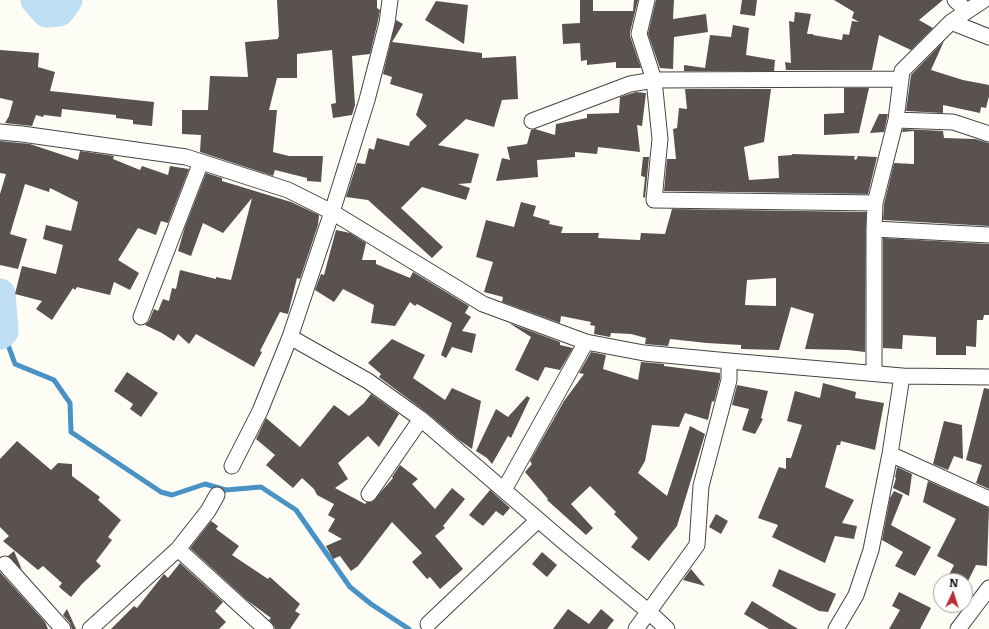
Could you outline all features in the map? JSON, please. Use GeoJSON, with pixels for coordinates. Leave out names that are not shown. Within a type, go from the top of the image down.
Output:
{"type":"FeatureCollection","features":[{"type":"Feature","properties":{"kind":"street"},"geometry":{"type":"LineString","coordinates":[[232,466],[260,411],[290,338],[368,100],[387,23],[390,0]]}},
{"type":"Feature","properties":{"kind":"street"},"geometry":{"type":"LineString","coordinates":[[647,0],[639,34],[654,80],[660,139],[654,200],[875,203]]}},
{"type":"Feature","properties":{"kind":"street"},"geometry":{"type":"LineString","coordinates":[[955,0],[967,11]]}},
{"type":"Feature","properties":{"kind":"street"},"geometry":{"type":"LineString","coordinates":[[874,373],[875,203],[896,120],[902,71],[951,22],[984,0]]}},
{"type":"Feature","properties":{"kind":"street"},"geometry":{"type":"LineString","coordinates":[[951,22],[989,37]]}},
{"type":"Feature","properties":{"kind":"street"},"geometry":{"type":"LineString","coordinates":[[532,122],[630,84],[654,80],[900,79]]}},
{"type":"Feature","properties":{"kind":"street"},"geometry":{"type":"LineString","coordinates":[[896,120],[953,122],[989,134]]}},
{"type":"Feature","properties":{"kind":"street"},"geometry":{"type":"LineString","coordinates":[[0,132],[186,157],[288,190],[332,212],[483,304],[586,342],[644,352],[729,361],[902,376],[989,378]]}},
{"type":"Feature","properties":{"kind":"street"},"geometry":{"type":"LineString","coordinates":[[141,317],[201,162]]}},
{"type":"Feature","properties":{"kind":"street"},"geometry":{"type":"LineString","coordinates":[[874,229],[989,235]]}},
{"type":"Feature","properties":{"kind":"street"},"geometry":{"type":"LineString","coordinates":[[290,338],[368,381],[421,419],[538,520],[649,612],[667,629]]}},
{"type":"Feature","properties":{"kind":"street"},"geometry":{"type":"LineString","coordinates":[[504,490],[586,342]]}},
{"type":"Feature","properties":{"kind":"street"},"geometry":{"type":"LineString","coordinates":[[636,629],[697,545],[702,486],[729,380],[729,361]]}},
{"type":"Feature","properties":{"kind":"street"},"geometry":{"type":"LineString","coordinates":[[836,629],[856,595],[871,550],[890,454],[902,376]]}},
{"type":"Feature","properties":{"kind":"street"},"geometry":{"type":"LineString","coordinates":[[369,494],[421,419]]}},
{"type":"Feature","properties":{"kind":"street"},"geometry":{"type":"LineString","coordinates":[[890,454],[989,499]]}},
{"type":"Feature","properties":{"kind":"street"},"geometry":{"type":"LineString","coordinates":[[90,629],[178,549],[208,511],[217,495]]}},
{"type":"Feature","properties":{"kind":"street"},"geometry":{"type":"LineString","coordinates":[[428,624],[538,520]]}},
{"type":"Feature","properties":{"kind":"street"},"geometry":{"type":"LineString","coordinates":[[178,549],[266,629]]}},
{"type":"Feature","properties":{"kind":"street"},"geometry":{"type":"LineString","coordinates":[[4,564],[63,629]]}},
{"type":"Feature","properties":{"kind":"street"},"geometry":{"type":"LineString","coordinates":[[958,629],[989,588]]}},
{"type":"Feature","properties":{"kind":"building"},"geometry":{"type":"Polygon","coordinates":[[[277,0],[377,0],[377,8],[380,10],[370,54],[352,56],[355,105],[352,115],[333,118],[331,104],[336,103],[332,50],[297,54],[297,78],[277,78],[269,110],[277,110],[273,152],[289,156],[323,156],[321,182],[307,181],[307,178],[275,170],[273,176],[200,152],[201,135],[182,134],[182,110],[208,110],[210,76],[248,77],[245,42],[278,39],[277,0]]]}},
{"type":"Feature","properties":{"kind":"building"},"geometry":{"type":"Polygon","coordinates":[[[580,0],[593,0],[593,11],[633,11],[634,0],[638,0],[630,36],[641,68],[616,68],[616,62],[587,65],[587,60],[581,61],[580,43],[563,44],[562,24],[580,23],[580,0]]]}},
{"type":"Feature","properties":{"kind":"building"},"geometry":{"type":"Polygon","coordinates":[[[656,0],[674,0],[673,19],[706,14],[708,32],[674,37],[673,69],[660,68],[648,34],[656,0]]]}},
{"type":"Feature","properties":{"kind":"building"},"geometry":{"type":"Polygon","coordinates":[[[742,0],[757,0],[755,16],[740,14],[742,0]]]}},
{"type":"Feature","properties":{"kind":"building"},"geometry":{"type":"Polygon","coordinates":[[[834,0],[943,0],[919,20],[933,28],[911,50],[879,35],[872,70],[786,70],[785,62],[791,63],[789,21],[794,22],[795,12],[811,14],[807,34],[842,40],[843,34],[849,35],[852,21],[859,22],[852,18],[854,12],[834,0]]]}},
{"type":"Feature","properties":{"kind":"building"},"geometry":{"type":"Polygon","coordinates":[[[436,1],[468,5],[464,44],[425,20],[436,1]]]}},
{"type":"Feature","properties":{"kind":"building"},"geometry":{"type":"Polygon","coordinates":[[[396,20],[403,24],[392,42],[482,53],[482,58],[516,56],[518,99],[502,100],[494,127],[466,119],[438,145],[479,154],[471,183],[458,184],[470,188],[466,200],[422,187],[401,208],[443,247],[432,258],[368,200],[346,197],[357,163],[365,164],[369,148],[374,150],[377,138],[409,146],[410,142],[427,126],[416,115],[423,94],[390,84],[392,77],[383,74],[396,20]]]}},
{"type":"Feature","properties":{"kind":"building"},"geometry":{"type":"Polygon","coordinates":[[[733,25],[749,28],[746,55],[775,60],[774,71],[684,71],[684,65],[705,68],[710,35],[731,37],[733,25]]]}},
{"type":"Feature","properties":{"kind":"building"},"geometry":{"type":"Polygon","coordinates":[[[944,41],[931,70],[963,80],[989,85],[989,96],[986,108],[981,107],[980,113],[943,105],[943,113],[906,111],[911,75],[944,41]]]}},
{"type":"Feature","properties":{"kind":"building"},"geometry":{"type":"Polygon","coordinates":[[[0,50],[39,53],[38,67],[55,72],[50,91],[154,102],[152,126],[133,124],[133,120],[116,118],[116,115],[62,109],[61,117],[44,115],[43,117],[36,115],[32,126],[5,123],[9,116],[13,101],[0,98],[0,50]]]}},
{"type":"Feature","properties":{"kind":"building"},"geometry":{"type":"Polygon","coordinates":[[[844,88],[869,88],[859,133],[824,135],[824,114],[844,113],[844,88]]]}},
{"type":"Feature","properties":{"kind":"building"},"geometry":{"type":"Polygon","coordinates":[[[685,89],[771,89],[764,142],[744,147],[749,180],[779,178],[778,156],[792,154],[855,156],[854,159],[856,160],[858,156],[877,157],[868,194],[664,191],[667,159],[676,159],[673,129],[677,128],[679,108],[687,109],[685,89]]]}},
{"type":"Feature","properties":{"kind":"building"},"geometry":{"type":"Polygon","coordinates":[[[636,92],[646,93],[642,126],[637,125],[640,152],[598,147],[597,154],[575,152],[575,157],[537,160],[538,177],[496,181],[502,158],[510,160],[507,147],[527,144],[531,130],[535,129],[555,135],[556,124],[587,118],[587,114],[619,113],[620,97],[636,92]]]}},
{"type":"Feature","properties":{"kind":"building"},"geometry":{"type":"Polygon","coordinates":[[[879,114],[888,114],[884,132],[870,133],[879,114]]]}},
{"type":"Feature","properties":{"kind":"building"},"geometry":{"type":"Polygon","coordinates":[[[903,129],[943,131],[944,138],[975,139],[989,143],[989,226],[883,220],[884,204],[894,163],[914,164],[914,131],[902,132],[903,129]]]}},
{"type":"Feature","properties":{"kind":"building"},"geometry":{"type":"Polygon","coordinates":[[[0,141],[30,144],[78,160],[80,151],[114,156],[113,159],[140,170],[142,166],[168,175],[170,166],[189,169],[168,223],[161,221],[156,235],[138,228],[118,260],[139,273],[130,290],[114,282],[110,295],[77,287],[75,290],[73,288],[52,320],[36,309],[42,301],[15,294],[22,266],[56,274],[63,245],[43,239],[46,225],[71,231],[78,202],[50,188],[49,192],[25,184],[10,234],[27,239],[18,269],[0,265],[0,194],[6,174],[0,173],[0,141]]]}},
{"type":"Feature","properties":{"kind":"building"},"geometry":{"type":"Polygon","coordinates":[[[643,157],[649,157],[645,198],[643,197],[645,177],[641,176],[643,157]]]}},
{"type":"Feature","properties":{"kind":"building"},"geometry":{"type":"Polygon","coordinates":[[[206,173],[222,178],[222,181],[291,202],[319,215],[318,225],[300,279],[297,278],[288,314],[280,312],[260,351],[262,352],[254,367],[196,334],[189,344],[178,334],[174,341],[162,333],[145,325],[149,321],[154,309],[158,311],[163,299],[169,301],[172,288],[176,289],[180,270],[216,279],[216,277],[231,280],[252,198],[223,233],[203,223],[191,256],[178,251],[185,227],[206,173]]]}},
{"type":"Feature","properties":{"kind":"building"},"geometry":{"type":"Polygon","coordinates":[[[521,202],[536,206],[533,216],[550,221],[549,224],[563,227],[561,233],[599,233],[598,238],[640,240],[641,233],[665,234],[672,209],[866,212],[865,352],[805,349],[814,314],[791,307],[779,350],[741,349],[741,345],[670,339],[668,346],[645,344],[646,338],[631,334],[611,333],[610,337],[594,334],[595,326],[590,325],[591,322],[561,316],[560,323],[502,302],[503,297],[484,292],[493,262],[476,257],[486,220],[514,227],[521,202]],[[776,278],[747,280],[745,305],[776,306],[776,278]]]}},
{"type":"Feature","properties":{"kind":"building"},"geometry":{"type":"Polygon","coordinates":[[[336,230],[350,233],[366,243],[362,260],[376,260],[376,264],[410,278],[413,272],[469,306],[465,313],[471,317],[462,331],[476,334],[472,353],[452,347],[446,358],[441,355],[452,323],[417,304],[415,306],[410,302],[395,326],[371,323],[374,305],[343,289],[334,302],[315,290],[321,274],[324,275],[336,230]]]}},
{"type":"Feature","properties":{"kind":"building"},"geometry":{"type":"Polygon","coordinates":[[[883,238],[989,244],[989,315],[984,315],[983,320],[977,320],[976,347],[966,346],[966,355],[936,355],[936,337],[903,335],[902,349],[883,348],[883,238]]]}},
{"type":"Feature","properties":{"kind":"building"},"geometry":{"type":"Polygon","coordinates":[[[509,323],[560,342],[560,345],[573,348],[560,370],[545,367],[538,381],[515,370],[531,337],[509,323]]]}},
{"type":"Feature","properties":{"kind":"building"},"geometry":{"type":"Polygon","coordinates":[[[392,339],[425,355],[413,378],[445,400],[452,388],[481,401],[472,449],[379,377],[381,374],[368,363],[392,339]]]}},
{"type":"Feature","properties":{"kind":"building"},"geometry":{"type":"Polygon","coordinates":[[[591,352],[606,355],[603,369],[638,380],[641,362],[720,373],[720,379],[714,402],[712,401],[708,420],[685,413],[679,427],[652,425],[645,461],[638,473],[667,496],[690,426],[705,434],[677,526],[649,561],[631,547],[638,538],[614,514],[616,512],[590,486],[571,504],[593,528],[586,535],[547,500],[548,499],[525,472],[532,464],[530,461],[564,401],[584,374],[579,373],[591,352]]]}},
{"type":"Feature","properties":{"kind":"building"},"geometry":{"type":"Polygon","coordinates":[[[127,372],[158,393],[141,417],[130,409],[133,404],[114,391],[127,372]]]}},
{"type":"Feature","properties":{"kind":"building"},"geometry":{"type":"Polygon","coordinates":[[[823,383],[856,392],[855,398],[884,403],[875,450],[841,441],[840,445],[837,445],[825,487],[854,500],[842,523],[857,526],[854,539],[835,536],[825,563],[772,537],[778,525],[758,518],[779,467],[786,469],[786,458],[791,458],[802,425],[787,421],[795,391],[820,398],[823,383]]]}},
{"type":"Feature","properties":{"kind":"building"},"geometry":{"type":"Polygon","coordinates":[[[737,385],[768,391],[761,418],[763,419],[755,434],[742,430],[749,409],[732,405],[737,385]]]}},
{"type":"Feature","properties":{"kind":"building"},"geometry":{"type":"Polygon","coordinates":[[[984,388],[989,389],[989,489],[976,483],[982,465],[966,460],[984,388]]]}},
{"type":"Feature","properties":{"kind":"building"},"geometry":{"type":"Polygon","coordinates":[[[371,394],[399,414],[379,447],[368,436],[338,463],[348,479],[335,488],[365,504],[367,502],[372,502],[393,478],[392,477],[400,465],[418,479],[412,484],[435,509],[452,488],[465,499],[443,526],[445,528],[435,536],[463,569],[440,589],[430,577],[427,579],[412,562],[422,553],[392,522],[358,566],[351,571],[340,556],[333,559],[326,546],[342,539],[328,531],[335,519],[328,515],[334,504],[317,495],[314,489],[302,478],[293,488],[266,465],[275,455],[256,439],[266,418],[300,447],[334,405],[349,416],[364,403],[371,394]]]}},
{"type":"Feature","properties":{"kind":"building"},"geometry":{"type":"Polygon","coordinates":[[[527,396],[530,398],[511,438],[508,436],[492,464],[487,458],[476,451],[496,409],[508,417],[527,396]]]}},
{"type":"Feature","properties":{"kind":"building"},"geometry":{"type":"Polygon","coordinates":[[[944,421],[962,425],[963,459],[954,456],[948,470],[933,464],[944,421]]]}},
{"type":"Feature","properties":{"kind":"building"},"geometry":{"type":"Polygon","coordinates":[[[17,441],[51,470],[58,463],[72,464],[72,476],[100,497],[98,500],[121,520],[108,537],[112,540],[96,561],[101,566],[71,597],[59,587],[62,583],[43,566],[38,570],[3,541],[9,536],[0,527],[0,459],[17,441]]]}},
{"type":"Feature","properties":{"kind":"building"},"geometry":{"type":"Polygon","coordinates":[[[897,467],[912,474],[909,496],[893,488],[897,467]]]}},
{"type":"Feature","properties":{"kind":"building"},"geometry":{"type":"Polygon","coordinates":[[[928,481],[989,508],[987,566],[976,565],[972,573],[950,573],[954,565],[937,556],[956,519],[923,502],[928,481]]]}},
{"type":"Feature","properties":{"kind":"building"},"geometry":{"type":"Polygon","coordinates":[[[490,490],[510,508],[503,516],[496,511],[483,526],[469,515],[490,490]]]}},
{"type":"Feature","properties":{"kind":"building"},"geometry":{"type":"Polygon","coordinates":[[[894,491],[903,495],[891,525],[931,547],[915,576],[895,566],[903,552],[882,540],[890,498],[894,491]]]}},
{"type":"Feature","properties":{"kind":"building"},"geometry":{"type":"Polygon","coordinates":[[[716,514],[728,521],[721,534],[709,527],[716,514]]]}},
{"type":"Feature","properties":{"kind":"building"},"geometry":{"type":"Polygon","coordinates":[[[211,521],[218,526],[216,529],[239,546],[232,555],[268,579],[270,577],[300,604],[295,611],[300,614],[290,629],[275,629],[269,620],[271,618],[248,601],[190,548],[211,521]]]}},
{"type":"Feature","properties":{"kind":"building"},"geometry":{"type":"Polygon","coordinates":[[[14,551],[22,570],[8,556],[14,551]]]}},
{"type":"Feature","properties":{"kind":"building"},"geometry":{"type":"Polygon","coordinates":[[[542,552],[557,565],[547,577],[532,564],[542,552]]]}},
{"type":"Feature","properties":{"kind":"building"},"geometry":{"type":"Polygon","coordinates":[[[180,563],[223,602],[215,611],[226,622],[219,629],[111,629],[134,606],[137,608],[164,574],[168,578],[180,563]]]}},
{"type":"Feature","properties":{"kind":"building"},"geometry":{"type":"Polygon","coordinates":[[[691,569],[705,586],[683,580],[691,569]]]}},
{"type":"Feature","properties":{"kind":"building"},"geometry":{"type":"Polygon","coordinates":[[[779,569],[836,594],[828,612],[819,611],[772,586],[779,569]]]}},
{"type":"Feature","properties":{"kind":"building"},"geometry":{"type":"Polygon","coordinates":[[[0,572],[45,622],[48,629],[0,629],[0,572]]]}},
{"type":"Feature","properties":{"kind":"building"},"geometry":{"type":"Polygon","coordinates":[[[899,592],[931,608],[920,629],[889,629],[900,610],[892,606],[899,592]]]}},
{"type":"Feature","properties":{"kind":"building"},"geometry":{"type":"Polygon","coordinates":[[[752,601],[798,629],[769,629],[744,614],[752,601]]]}},
{"type":"Feature","properties":{"kind":"building"},"geometry":{"type":"Polygon","coordinates":[[[67,609],[76,629],[72,629],[70,623],[63,615],[67,609]]]}},
{"type":"Feature","properties":{"kind":"building"},"geometry":{"type":"Polygon","coordinates":[[[568,609],[589,624],[601,609],[614,620],[607,629],[553,629],[568,609]]]}},
{"type":"Feature","properties":{"kind":"waterway"},"geometry":{"type":"LineString","coordinates":[[36,0],[47,12],[59,11],[67,0]]}},
{"type":"Feature","properties":{"kind":"waterway"},"geometry":{"type":"LineString","coordinates":[[0,294],[3,331],[0,334]]}},
{"type":"Feature","properties":{"kind":"waterway"},"geometry":{"type":"LineString","coordinates":[[3,331],[15,364],[54,380],[70,403],[71,432],[161,492],[172,495],[205,484],[226,490],[261,487],[296,510],[350,587],[371,604],[409,629]]}}]}
